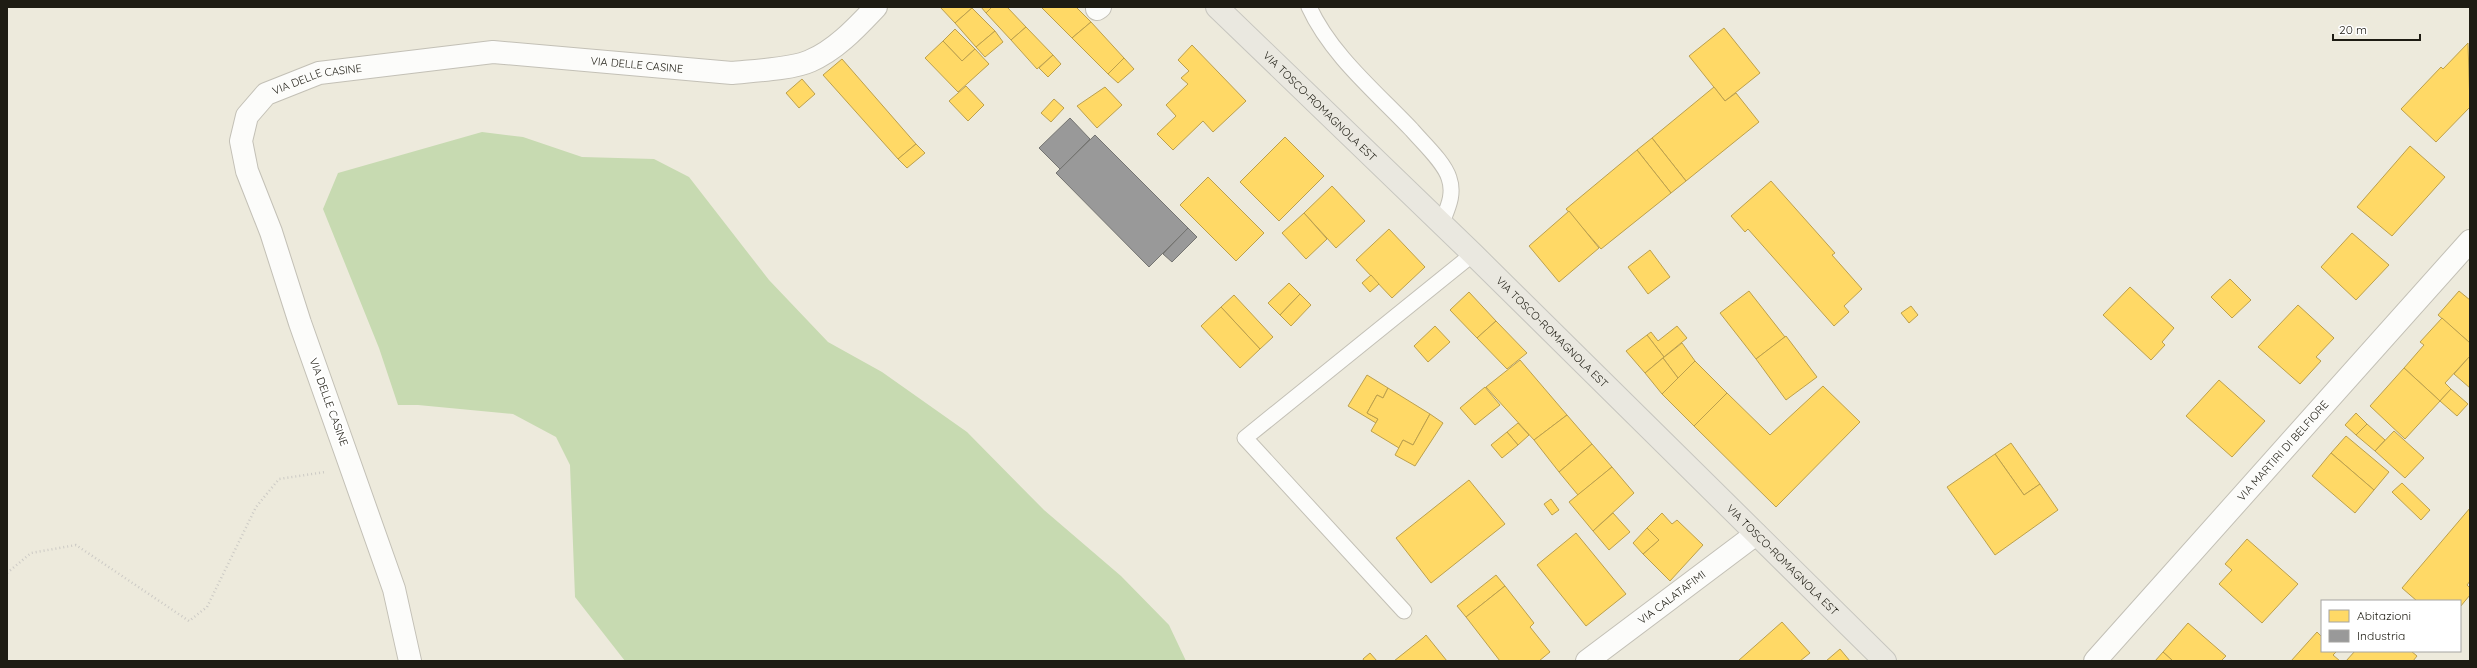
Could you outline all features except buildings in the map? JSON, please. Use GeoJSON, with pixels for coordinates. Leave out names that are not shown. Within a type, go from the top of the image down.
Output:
{"type":"FeatureCollection","features":[{"type":"Feature","properties":{"kind":"main road","name":"VIA TOSCO-ROMAGNOLA EST"},"geometry":{"type":"LineString","coordinates":[[1216,7],[1441,225],[1473,254],[1885,661]]}},
{"type":"Feature","properties":{"kind":"street","name":"VIA DELLE CASINE"},"geometry":{"type":"LineString","coordinates":[[410,661],[394,589],[300,323],[271,232],[247,171],[241,141],[247,116],[266,94],[320,73],[493,52],[732,73],[762,70],[810,62],[850,35],[876,7]]}},
{"type":"Feature","properties":{"kind":"street","name":"VIA MARTIRI DI BELFIORE"},"geometry":{"type":"LineString","coordinates":[[2095,661],[2470,241]]}},
{"type":"Feature","properties":{"kind":"street","name":"VIA CALATAFIMI"},"geometry":{"type":"LineString","coordinates":[[1587,661],[1756,534]]}},
{"type":"Feature","properties":{"kind":"lane"},"geometry":{"type":"LineString","coordinates":[[1309,7],[1315,20],[1338,51],[1432,152],[1449,178],[1451,199],[1441,225]]}},
{"type":"Feature","properties":{"kind":"lane"},"geometry":{"type":"LineString","coordinates":[[1404,611],[1245,438],[1473,254]]}},
{"type":"Feature","properties":{"kind":"path"},"geometry":{"type":"LineString","coordinates":[[7,574],[31,553],[76,545],[189,622],[207,607],[256,507],[279,479],[352,468]]}},
{"type":"Feature","properties":{"kind":"green space"},"geometry":{"type":"Polygon","coordinates":[[[482,132],[523,137],[582,157],[654,159],[689,177],[769,280],[828,342],[882,372],[967,432],[1044,510],[1121,576],[1169,625],[1186,661],[625,661],[575,597],[570,465],[556,437],[513,414],[418,405],[398,405],[379,348],[323,209],[338,173],[482,132]]]}}]}
